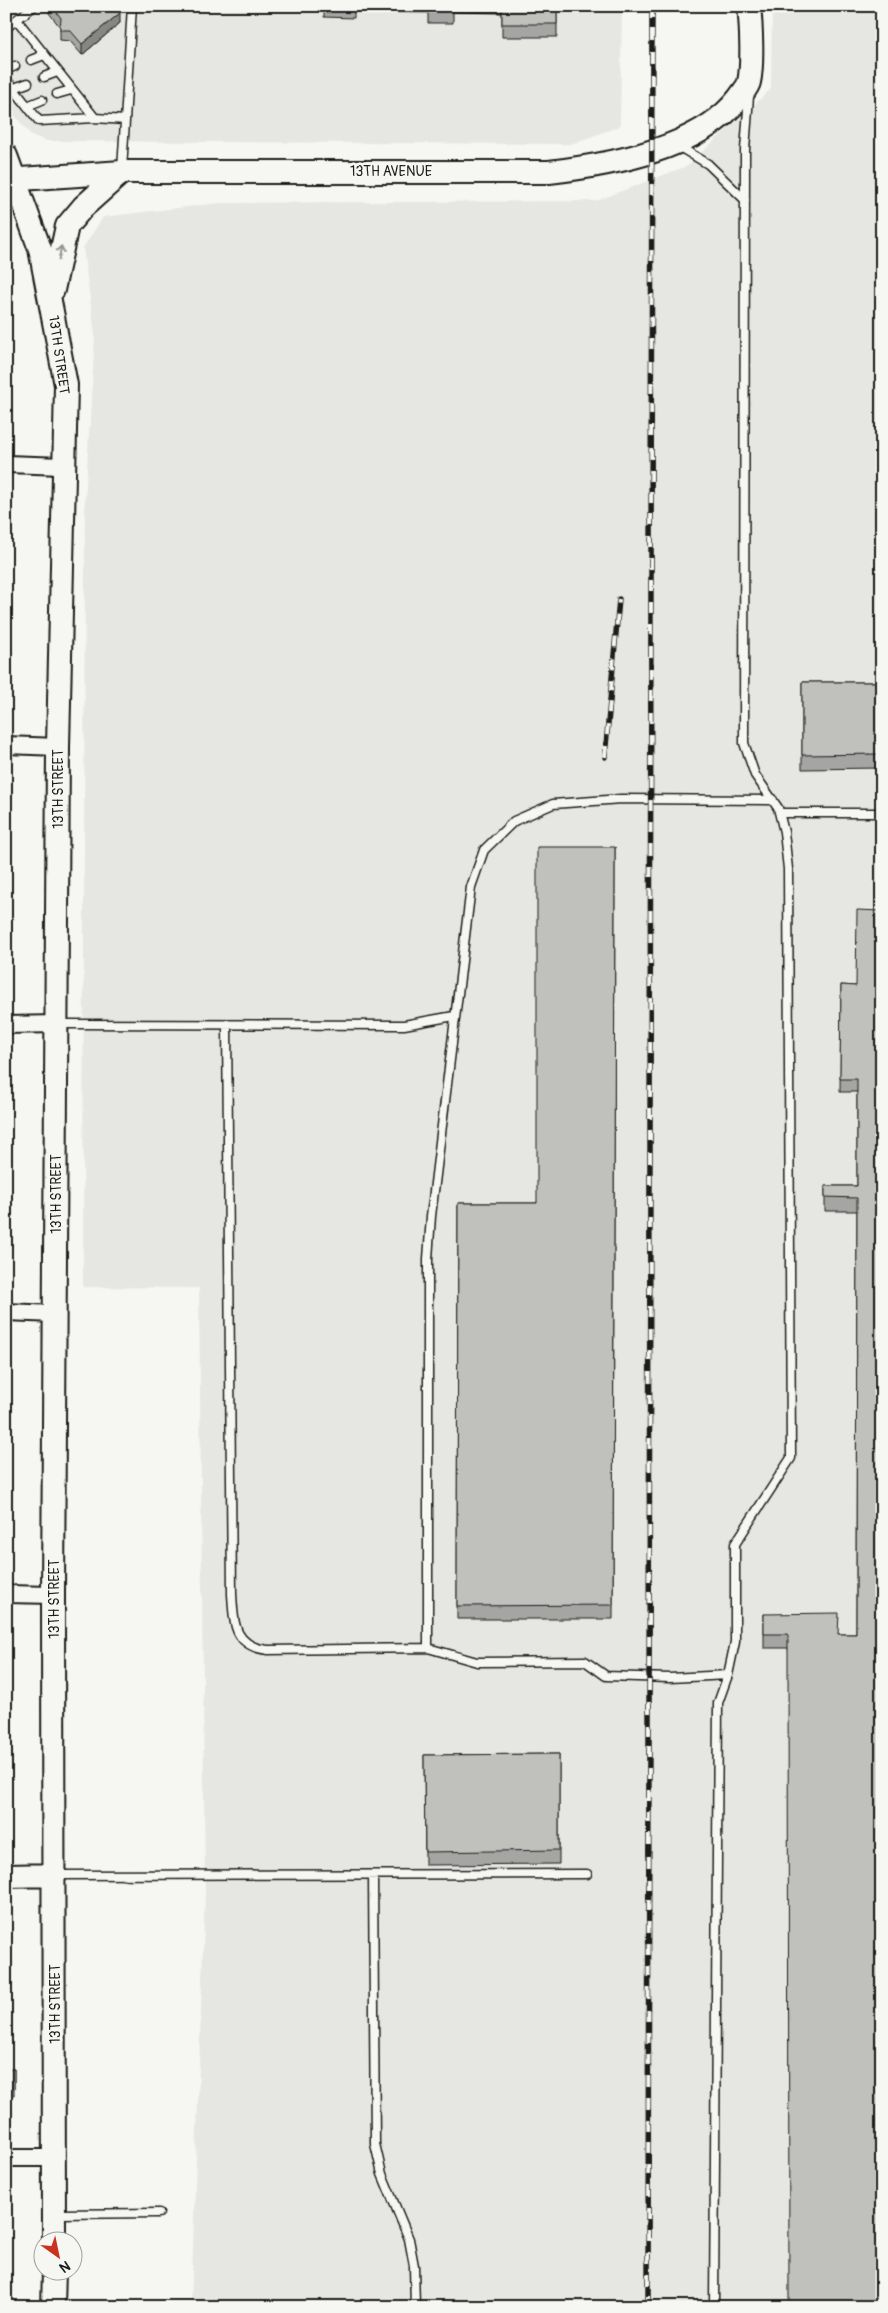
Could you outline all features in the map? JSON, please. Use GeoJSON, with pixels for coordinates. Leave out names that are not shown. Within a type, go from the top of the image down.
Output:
{"type":"FeatureCollection","features":[{"type":"Feature","properties":{"kind":"street"},"geometry":{"type":"LineString","coordinates":[[749,6],[749,84]]}},
{"type":"Feature","properties":{"kind":"street","name":"13TH AVENUE"},"geometry":{"type":"LineString","coordinates":[[11,180],[122,172],[549,172],[603,164],[672,143],[720,120],[749,84]]}},
{"type":"Feature","properties":{"kind":"street","name":"13TH STREET"},"geometry":{"type":"LineString","coordinates":[[6,156],[11,180],[40,249],[66,386],[58,747],[53,1595],[55,1875],[54,2230]]}},
{"type":"Feature","properties":{"kind":"street"},"geometry":{"type":"LineString","coordinates":[[51,301],[67,226],[83,207],[122,172]]}},
{"type":"Feature","properties":{"kind":"street"},"geometry":{"type":"LineString","coordinates":[[6,464],[63,466]]}},
{"type":"Feature","properties":{"kind":"street"},"geometry":{"type":"LineString","coordinates":[[6,745],[58,747]]}},
{"type":"Feature","properties":{"kind":"street"},"geometry":{"type":"LineString","coordinates":[[6,1026],[57,1024]]}},
{"type":"Feature","properties":{"kind":"street"},"geometry":{"type":"LineString","coordinates":[[6,1312],[55,1314]]}},
{"type":"Feature","properties":{"kind":"street"},"geometry":{"type":"LineString","coordinates":[[6,1594],[53,1595]]}},
{"type":"Feature","properties":{"kind":"street"},"geometry":{"type":"LineString","coordinates":[[6,1876],[55,1875]]}},
{"type":"Feature","properties":{"kind":"street"},"geometry":{"type":"LineString","coordinates":[[6,2158],[55,2158]]}},
{"type":"Feature","properties":{"kind":"street"},"geometry":{"type":"LineString","coordinates":[[54,2280],[54,2307]]}},
{"type":"Feature","properties":{"kind":"lane"},"geometry":{"type":"LineString","coordinates":[[6,28],[34,6]]}},
{"type":"Feature","properties":{"kind":"lane"},"geometry":{"type":"LineString","coordinates":[[122,172],[132,6]]}},
{"type":"Feature","properties":{"kind":"lane"},"geometry":{"type":"LineString","coordinates":[[17,20],[95,118]]}},
{"type":"Feature","properties":{"kind":"lane"},"geometry":{"type":"LineString","coordinates":[[31,60],[44,55]]}},
{"type":"Feature","properties":{"kind":"lane"},"geometry":{"type":"LineString","coordinates":[[6,70],[15,66]]}},
{"type":"Feature","properties":{"kind":"lane"},"geometry":{"type":"LineString","coordinates":[[44,77],[57,72]]}},
{"type":"Feature","properties":{"kind":"lane"},"geometry":{"type":"LineString","coordinates":[[6,79],[39,121],[95,118],[125,120]]}},
{"type":"Feature","properties":{"kind":"lane"},"geometry":{"type":"LineString","coordinates":[[14,88],[28,83]]}},
{"type":"Feature","properties":{"kind":"lane"},"geometry":{"type":"LineString","coordinates":[[714,2307],[718,1703],[728,1675],[735,1642],[735,1544],[791,1458],[788,869],[780,813],[755,775],[744,743],[745,200],[749,84]]}},
{"type":"Feature","properties":{"kind":"lane"},"geometry":{"type":"LineString","coordinates":[[57,94],[71,90]]}},
{"type":"Feature","properties":{"kind":"lane"},"geometry":{"type":"LineString","coordinates":[[27,106],[42,100]]}},
{"type":"Feature","properties":{"kind":"lane"},"geometry":{"type":"LineString","coordinates":[[672,143],[708,164],[745,200]]}},
{"type":"Feature","properties":{"kind":"lane"},"geometry":{"type":"LineString","coordinates":[[428,1648],[428,1259],[431,1216],[470,887],[484,850],[514,822],[553,804],[621,799],[773,800]]}},
{"type":"Feature","properties":{"kind":"lane"},"geometry":{"type":"LineString","coordinates":[[780,813],[882,813]]}},
{"type":"Feature","properties":{"kind":"lane"},"geometry":{"type":"LineString","coordinates":[[57,1024],[404,1025],[454,1016]]}},
{"type":"Feature","properties":{"kind":"lane"},"geometry":{"type":"LineString","coordinates":[[227,1024],[232,1594],[236,1629],[242,1640],[254,1648],[268,1650],[428,1648],[477,1662],[585,1661],[606,1676],[670,1678],[728,1675]]}},
{"type":"Feature","properties":{"kind":"lane"},"geometry":{"type":"LineString","coordinates":[[55,1875],[587,1874]]}},
{"type":"Feature","properties":{"kind":"lane"},"geometry":{"type":"LineString","coordinates":[[373,1875],[375,2144],[382,2174],[409,2239],[414,2266],[414,2307]]}},
{"type":"Feature","properties":{"kind":"lane"},"geometry":{"type":"LineString","coordinates":[[54,2214],[159,2213]]}},
{"type":"Feature","properties":{"kind":"shaded area"},"geometry":{"type":"Polygon","coordinates":[[[6,6],[622,6],[620,126],[571,144],[47,141],[31,135],[6,105],[6,6]]]}},
{"type":"Feature","properties":{"kind":"shaded area"},"geometry":{"type":"Polygon","coordinates":[[[772,6],[882,6],[882,2307],[191,2307],[205,1891],[199,1288],[83,1287],[85,502],[95,335],[83,248],[103,217],[219,203],[596,201],[687,166],[771,89],[772,6]]]}},
{"type":"Feature","properties":{"kind":"building"},"geometry":{"type":"Polygon","coordinates":[[[52,6],[114,6],[120,13],[82,44],[70,30],[60,30],[61,18],[52,6]]]}},
{"type":"Feature","properties":{"kind":"building"},"geometry":{"type":"Polygon","coordinates":[[[428,6],[453,6],[453,9],[428,10],[428,6]]]}},
{"type":"Feature","properties":{"kind":"building"},"geometry":{"type":"Polygon","coordinates":[[[502,6],[557,6],[557,24],[502,24],[502,6]]]}},
{"type":"Feature","properties":{"kind":"building"},"geometry":{"type":"Polygon","coordinates":[[[802,682],[882,682],[882,754],[802,755],[802,682]]]}},
{"type":"Feature","properties":{"kind":"building"},"geometry":{"type":"Polygon","coordinates":[[[537,847],[615,847],[613,1605],[457,1606],[458,1203],[537,1203],[537,847]]]}},
{"type":"Feature","properties":{"kind":"building"},"geometry":{"type":"Polygon","coordinates":[[[857,910],[882,911],[882,2307],[789,2307],[788,1634],[764,1634],[764,1614],[839,1613],[838,1634],[856,1634],[857,1198],[825,1197],[825,1186],[857,1186],[857,1079],[840,1079],[841,985],[856,986],[857,910]]]}},
{"type":"Feature","properties":{"kind":"building"},"geometry":{"type":"Polygon","coordinates":[[[559,1754],[559,1850],[425,1852],[424,1755],[559,1754]]]}},
{"type":"Feature","properties":{"kind":"building"},"geometry":{"type":"Polygon","coordinates":[[[6,2069],[14,2069],[14,2088],[6,2088],[6,2069]]]}},
{"type":"Feature","properties":{"kind":"railway"},"geometry":{"type":"LineString","coordinates":[[648,2307],[652,6]]}},
{"type":"Feature","properties":{"kind":"railway"},"geometry":{"type":"LineString","coordinates":[[605,757],[619,599]]}}]}
